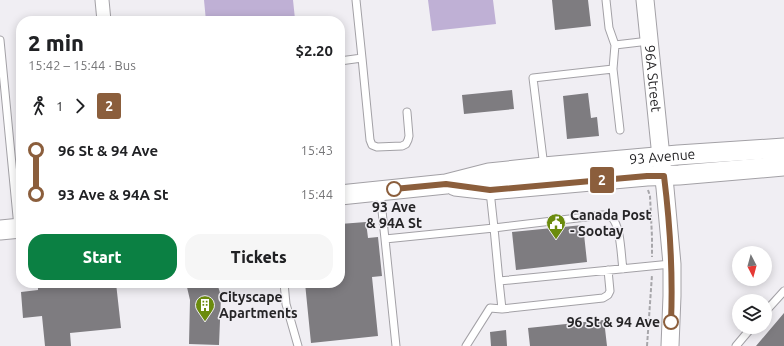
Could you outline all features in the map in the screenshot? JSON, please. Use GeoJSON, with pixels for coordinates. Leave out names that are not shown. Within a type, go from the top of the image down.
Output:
{"type":"FeatureCollection","features":[{"type":"Feature","properties":{"kind":"main road","name":"93 Avenue"},"geometry":{"type":"LineString","coordinates":[[345,194],[446,184],[489,173],[544,167],[784,148]]}},
{"type":"Feature","properties":{"kind":"main road","name":"93 Avenue"},"geometry":{"type":"LineString","coordinates":[[446,184],[490,190],[784,166]]}},
{"type":"Feature","properties":{"kind":"street"},"geometry":{"type":"LineString","coordinates":[[102,0],[104,16]]}},
{"type":"Feature","properties":{"kind":"street","name":"96A Street"},"geometry":{"type":"LineString","coordinates":[[645,0],[672,264],[670,346]]}},
{"type":"Feature","properties":{"kind":"lane"},"geometry":{"type":"LineString","coordinates":[[356,0],[370,140],[372,145],[377,147],[402,146],[406,144],[409,136],[407,112]]}},
{"type":"Feature","properties":{"kind":"lane"},"geometry":{"type":"LineString","coordinates":[[606,0],[609,28],[615,45],[613,69],[620,130]]}},
{"type":"Feature","properties":{"kind":"lane"},"geometry":{"type":"LineString","coordinates":[[0,40],[13,228]]}},
{"type":"Feature","properties":{"kind":"lane"},"geometry":{"type":"LineString","coordinates":[[615,45],[649,41]]}},
{"type":"Feature","properties":{"kind":"lane"},"geometry":{"type":"LineString","coordinates":[[345,60],[362,58]]}},
{"type":"Feature","properties":{"kind":"lane"},"geometry":{"type":"LineString","coordinates":[[544,167],[533,78],[613,69]]}},
{"type":"Feature","properties":{"kind":"lane"},"geometry":{"type":"LineString","coordinates":[[490,190],[502,308]]}},
{"type":"Feature","properties":{"kind":"lane"},"geometry":{"type":"LineString","coordinates":[[380,191],[396,346]]}},
{"type":"Feature","properties":{"kind":"lane"},"geometry":{"type":"LineString","coordinates":[[385,239],[603,215],[611,217],[616,222],[619,232],[623,269]]}},
{"type":"Feature","properties":{"kind":"lane"},"geometry":{"type":"LineString","coordinates":[[499,281],[672,264]]}},
{"type":"Feature","properties":{"kind":"lane"},"geometry":{"type":"LineString","coordinates":[[466,346],[490,308],[603,298],[608,296],[610,291],[608,270]]}},
{"type":"Feature","properties":{"kind":"lane"},"geometry":{"type":"LineString","coordinates":[[284,288],[286,304],[298,346]]}},
{"type":"Feature","properties":{"kind":"lane"},"geometry":{"type":"LineString","coordinates":[[772,304],[784,290]]}},
{"type":"Feature","properties":{"kind":"lane"},"geometry":{"type":"LineString","coordinates":[[736,346],[746,334]]}},
{"type":"Feature","properties":{"kind":"shaded area"},"geometry":{"type":"Polygon","coordinates":[[[204,0],[293,0],[295,16],[206,16],[204,0]]]}},
{"type":"Feature","properties":{"kind":"shaded area"},"geometry":{"type":"Polygon","coordinates":[[[428,0],[493,0],[496,24],[432,31],[428,0]]]}},
{"type":"Feature","properties":{"kind":"building"},"geometry":{"type":"Polygon","coordinates":[[[552,0],[588,0],[591,26],[555,30],[552,0]]]}},
{"type":"Feature","properties":{"kind":"building"},"geometry":{"type":"Polygon","coordinates":[[[512,90],[514,109],[464,114],[462,95],[512,90]]]}},
{"type":"Feature","properties":{"kind":"building"},"geometry":{"type":"Polygon","coordinates":[[[588,93],[591,118],[597,117],[599,136],[567,139],[563,96],[588,93]]]}},
{"type":"Feature","properties":{"kind":"building"},"geometry":{"type":"Polygon","coordinates":[[[366,222],[368,238],[378,237],[382,276],[372,277],[378,336],[311,343],[306,288],[345,288],[345,224],[366,222]]]}},
{"type":"Feature","properties":{"kind":"building"},"geometry":{"type":"Polygon","coordinates":[[[583,225],[587,262],[516,270],[512,232],[583,225]]]}},
{"type":"Feature","properties":{"kind":"building"},"geometry":{"type":"Polygon","coordinates":[[[38,288],[117,288],[121,328],[70,333],[71,346],[45,346],[42,316],[23,318],[21,292],[38,290],[38,288]]]}},
{"type":"Feature","properties":{"kind":"building","name":"Cityscape Apartments"},"geometry":{"type":"Polygon","coordinates":[[[187,288],[219,288],[221,296],[219,345],[189,344],[190,300],[187,288]]]}},
{"type":"Feature","properties":{"kind":"building"},"geometry":{"type":"Polygon","coordinates":[[[784,313],[784,346],[756,346],[766,334],[772,334],[772,327],[784,313]]]}},
{"type":"Feature","properties":{"kind":"building"},"geometry":{"type":"Polygon","coordinates":[[[604,320],[607,346],[530,346],[528,328],[604,320]]]}},
{"type":"Feature","properties":{"kind":"building"},"geometry":{"type":"Polygon","coordinates":[[[506,330],[507,346],[491,346],[490,332],[506,330]]]}},
{"type":"Feature","properties":{"kind":"bus line","name":"2"},"geometry":{"type":"LineString","coordinates":[[394,189],[446,184],[490,190],[647,176],[664,176],[672,264],[671,322]]}},
{"type":"Feature","properties":{"kind":"place","name":"93 Ave & 94A St"},"geometry":{"type":"Point","coordinates":[394,189]}},
{"type":"Feature","properties":{"kind":"place","name":"Canada Post - Sootay"},"geometry":{"type":"Point","coordinates":[556,240]}},
{"type":"Feature","properties":{"kind":"place","name":"Cityscape Apartments"},"geometry":{"type":"Point","coordinates":[205,322]}},
{"type":"Feature","properties":{"kind":"place","name":"96 St & 94 Ave"},"geometry":{"type":"Point","coordinates":[671,322]}}]}
